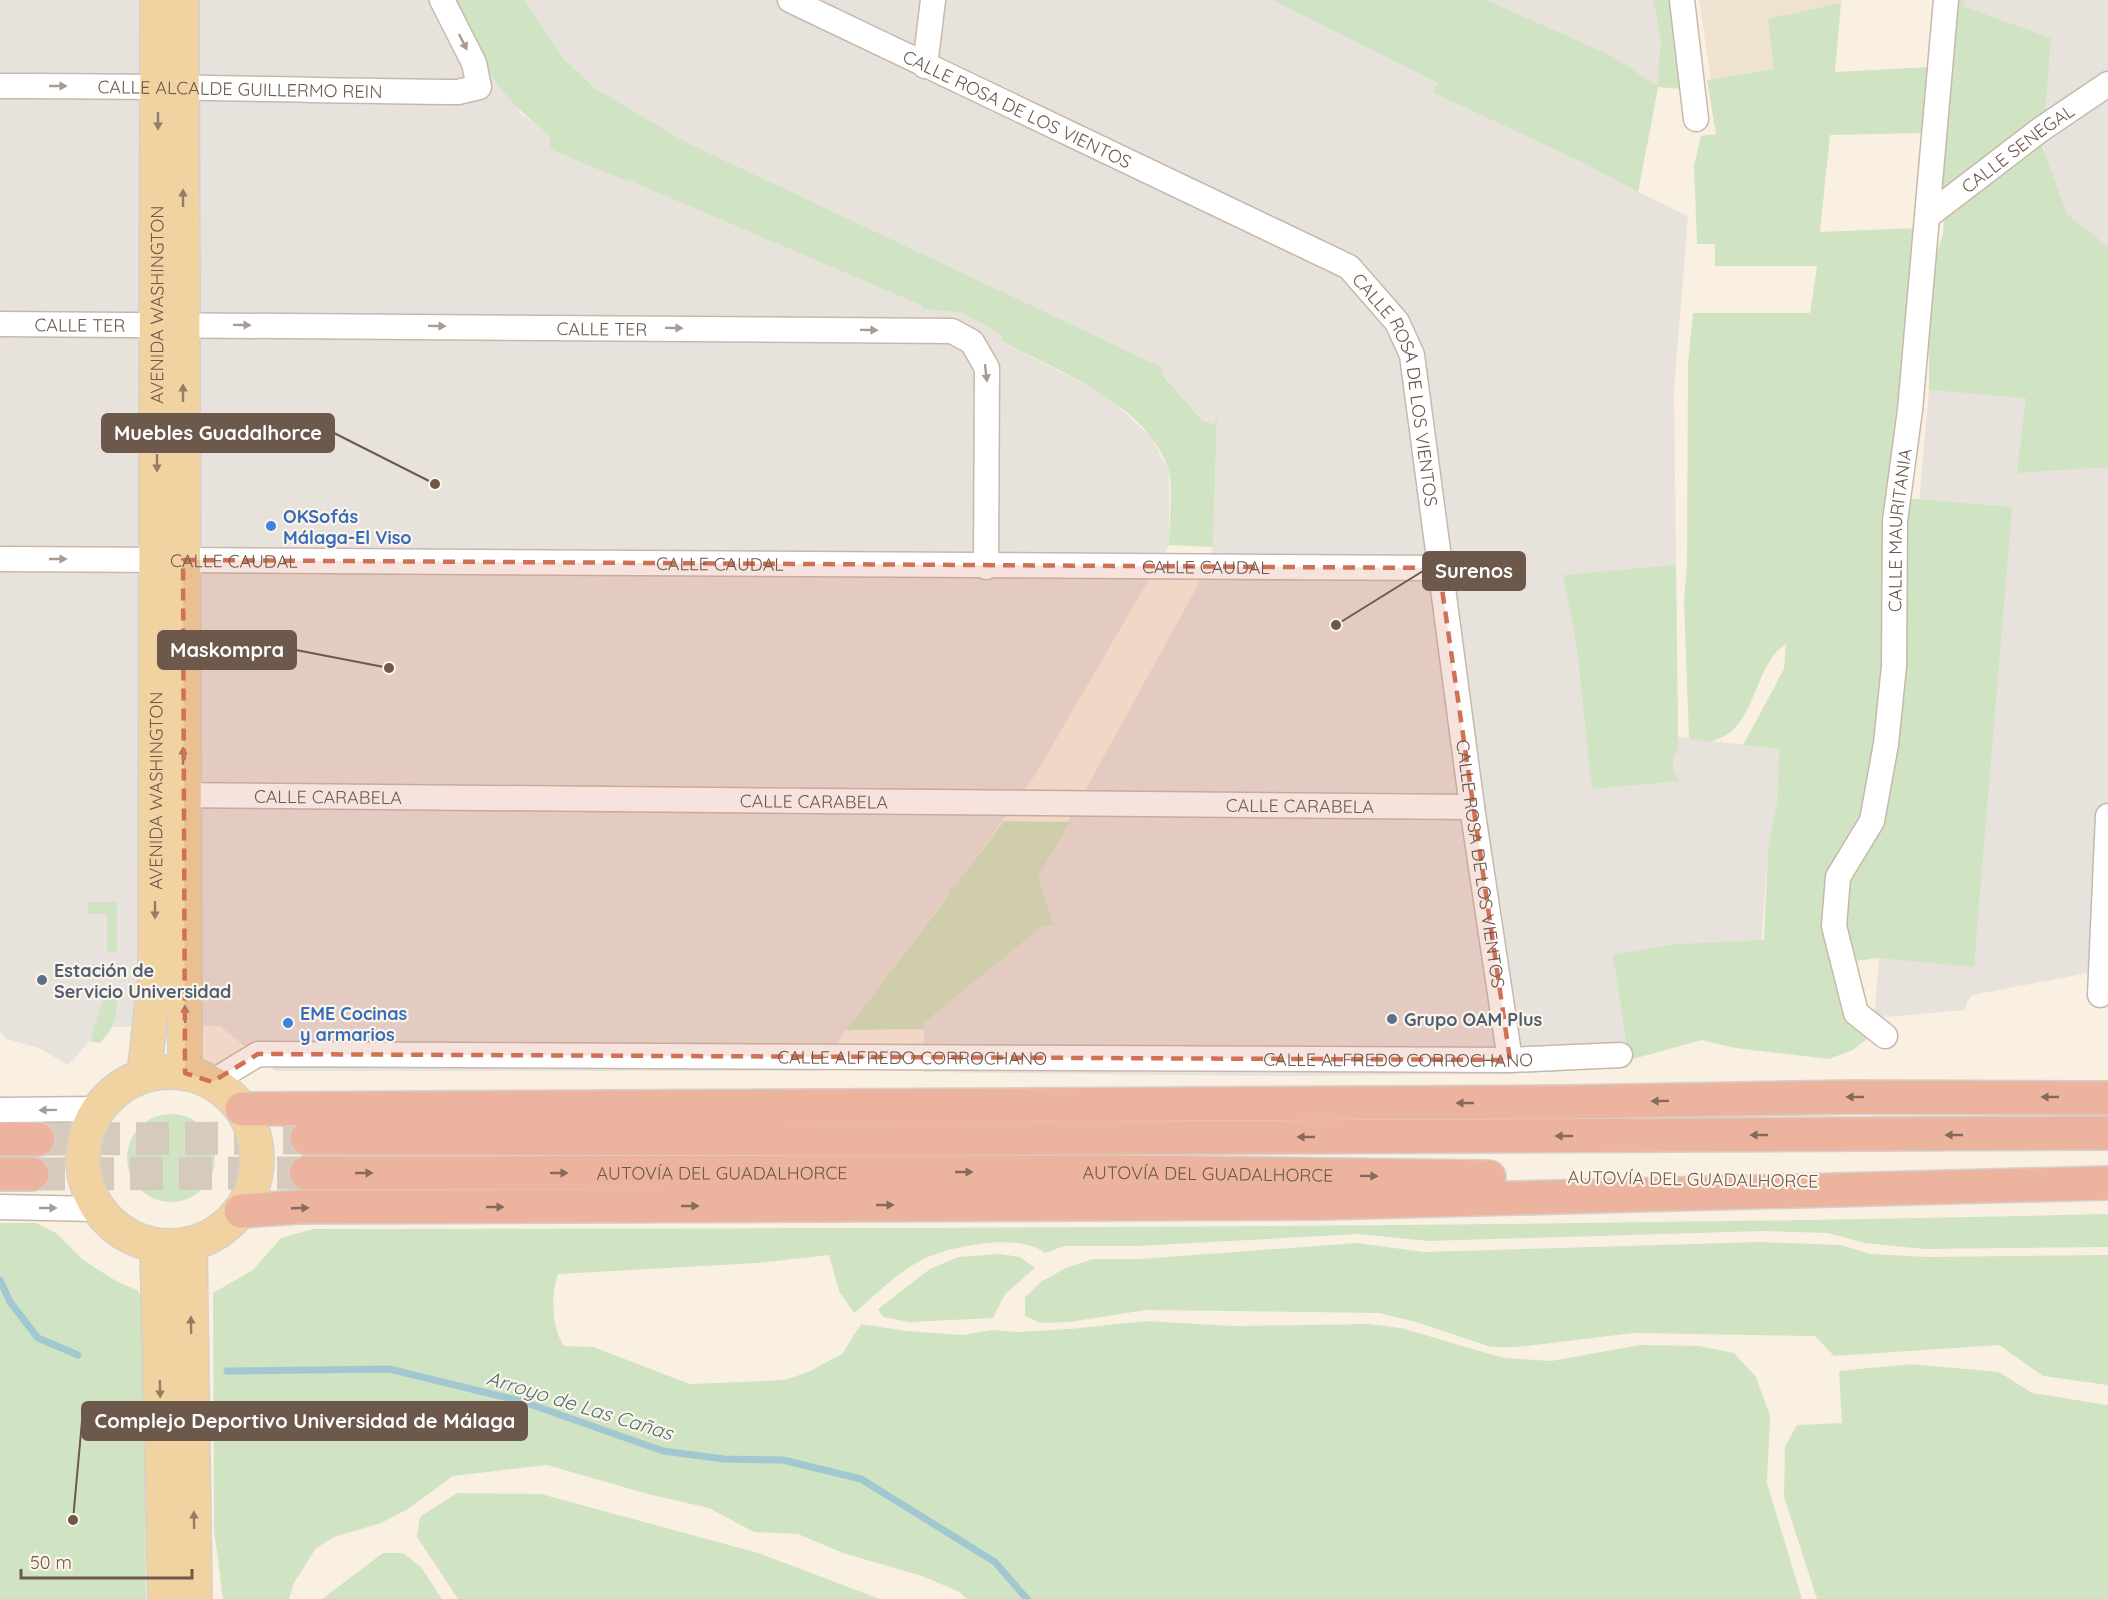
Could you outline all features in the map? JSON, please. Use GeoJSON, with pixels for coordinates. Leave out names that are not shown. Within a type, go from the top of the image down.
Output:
{"type":"FeatureCollection","features":[{"type":"Feature","properties":{"kind":"highway"},"geometry":{"type":"LineString","coordinates":[[242,1109],[1555,1102],[1853,1097],[2108,1098]]}},
{"type":"Feature","properties":{"kind":"highway","name":"AUTOVÍA DEL GUADALHORCE"},"geometry":{"type":"LineString","coordinates":[[307,1138],[857,1139],[2108,1133]]}},
{"type":"Feature","properties":{"kind":"highway"},"geometry":{"type":"LineString","coordinates":[[0,1139],[38,1139]]}},
{"type":"Feature","properties":{"kind":"highway","name":"AUTOVÍA DEL GUADALHORCE"},"geometry":{"type":"LineString","coordinates":[[306,1173],[1119,1172],[2107,1183]]}},
{"type":"Feature","properties":{"kind":"highway"},"geometry":{"type":"LineString","coordinates":[[0,1174],[32,1174]]}},
{"type":"Feature","properties":{"kind":"highway"},"geometry":{"type":"LineString","coordinates":[[241,1211],[299,1208],[1323,1203],[2107,1183]]}},
{"type":"Feature","properties":{"kind":"main road","name":"AVENIDA WASHINGTON"},"geometry":{"type":"LineString","coordinates":[[157,0],[170,87]]}},
{"type":"Feature","properties":{"kind":"main road","name":"AVENIDA WASHINGTON"},"geometry":{"type":"LineString","coordinates":[[144,1075],[169,795],[170,87],[182,0]]}},
{"type":"Feature","properties":{"kind":"main road","name":"AVENIDA WASHINGTON"},"geometry":{"type":"LineString","coordinates":[[169,795],[199,1077]]}},
{"type":"Feature","properties":{"kind":"main road"},"geometry":{"type":"LineString","coordinates":[[164,1071],[199,1077],[230,1094],[242,1109],[256,1142],[256,1178],[241,1211],[231,1223],[213,1236],[190,1245],[157,1246],[126,1236],[96,1209],[86,1187],[83,1142],[97,1109],[111,1093],[144,1075],[164,1071]]}},
{"type":"Feature","properties":{"kind":"main road"},"geometry":{"type":"LineString","coordinates":[[190,1245],[195,1599]]}},
{"type":"Feature","properties":{"kind":"main road"},"geometry":{"type":"LineString","coordinates":[[157,1246],[165,1599]]}},
{"type":"Feature","properties":{"kind":"street","name":"CALLE ALCALDE GUILLERMO REIN"},"geometry":{"type":"LineString","coordinates":[[0,86],[458,92],[479,87],[474,63],[442,0]]}},
{"type":"Feature","properties":{"kind":"street","name":"CALLE ROSA DE LOS VIENTOS"},"geometry":{"type":"LineString","coordinates":[[790,0],[1349,267],[1397,322],[1412,355],[1472,807],[1510,1060]]}},
{"type":"Feature","properties":{"kind":"street"},"geometry":{"type":"LineString","coordinates":[[925,66],[933,0]]}},
{"type":"Feature","properties":{"kind":"street"},"geometry":{"type":"LineString","coordinates":[[1682,0],[1696,119]]}},
{"type":"Feature","properties":{"kind":"street","name":"CALLE MAURITANIA"},"geometry":{"type":"LineString","coordinates":[[1885,1036],[1856,1013],[1834,926],[1838,877],[1872,821],[1886,744],[1894,666],[1895,520],[1910,410],[1929,216],[1946,0]]}},
{"type":"Feature","properties":{"kind":"street","name":"CALLE SENEGAL"},"geometry":{"type":"LineString","coordinates":[[1929,216],[2040,130],[2108,84]]}},
{"type":"Feature","properties":{"kind":"street","name":"CALLE TER"},"geometry":{"type":"LineString","coordinates":[[0,324],[952,331],[972,342],[987,368],[986,567]]}},
{"type":"Feature","properties":{"kind":"street","name":"CALLE CAUDAL"},"geometry":{"type":"LineString","coordinates":[[0,559],[986,567],[1439,568]]}},
{"type":"Feature","properties":{"kind":"street","name":"CALLE CARABELA"},"geometry":{"type":"LineString","coordinates":[[169,795],[1472,807]]}},
{"type":"Feature","properties":{"kind":"street"},"geometry":{"type":"LineString","coordinates":[[2100,995],[2108,816]]}},
{"type":"Feature","properties":{"kind":"street","name":"CALLE ALFREDO CORROCHANO"},"geometry":{"type":"LineString","coordinates":[[199,1077],[258,1054],[1510,1060],[1620,1055]]}},
{"type":"Feature","properties":{"kind":"street"},"geometry":{"type":"LineString","coordinates":[[0,1110],[97,1109]]}},
{"type":"Feature","properties":{"kind":"street"},"geometry":{"type":"LineString","coordinates":[[0,1207],[96,1209]]}},
{"type":"Feature","properties":{"kind":"highlighted area"},"geometry":{"type":"Polygon","coordinates":[[[183,560],[1439,568],[1510,1060],[258,1054],[212,1082],[185,1073],[183,560]]]}},
{"type":"Feature","properties":{"kind":"shaded area"},"geometry":{"type":"Polygon","coordinates":[[[0,0],[453,0],[521,114],[550,136],[626,181],[626,178],[923,306],[923,309],[963,313],[1003,336],[1002,342],[1106,395],[1152,438],[1169,472],[1169,545],[1037,772],[954,888],[949,887],[949,894],[846,1030],[820,1071],[275,1071],[220,1026],[113,1027],[100,1043],[90,1041],[68,1065],[39,1048],[7,1039],[0,1032],[0,0]]]}},
{"type":"Feature","properties":{"kind":"shaded area"},"geometry":{"type":"Polygon","coordinates":[[[524,0],[1653,0],[1661,41],[1658,87],[1638,192],[1688,216],[1674,391],[1678,737],[1779,749],[1777,803],[1768,848],[1756,1025],[1629,1060],[1628,1067],[1505,1074],[1255,1076],[924,1072],[924,1023],[1044,925],[1054,924],[1038,876],[1198,585],[1213,547],[1217,419],[1214,424],[1203,421],[1161,372],[1162,368],[684,141],[593,87],[563,58],[524,0]]]}},
{"type":"Feature","properties":{"kind":"shaded area"},"geometry":{"type":"Polygon","coordinates":[[[1699,0],[1842,0],[1774,69],[1711,79],[1699,0]]]}},
{"type":"Feature","properties":{"kind":"shaded area"},"geometry":{"type":"Polygon","coordinates":[[[1964,0],[2108,0],[2108,969],[1972,995],[1965,1010],[1874,1018],[1929,390],[2026,397],[2051,38],[1963,6],[1964,0]]]}},
{"type":"Feature","properties":{"kind":"green space"},"geometry":{"type":"Polygon","coordinates":[[[453,0],[524,0],[563,58],[593,87],[684,141],[1163,368],[1161,373],[1203,421],[1214,424],[1217,417],[1213,547],[1169,545],[1171,497],[1169,471],[1158,447],[1142,427],[1122,408],[1099,392],[1001,341],[1003,336],[963,313],[923,309],[923,306],[626,179],[626,181],[550,149],[550,136],[516,106],[491,75],[453,0]]]}},
{"type":"Feature","properties":{"kind":"green space"},"geometry":{"type":"Polygon","coordinates":[[[1273,0],[1486,0],[1612,56],[1657,86],[1661,41],[1653,0],[1674,0],[1684,89],[1658,87],[1638,192],[1582,162],[1432,92],[1439,83],[1273,0]]]}},
{"type":"Feature","properties":{"kind":"green space"},"geometry":{"type":"Polygon","coordinates":[[[1958,0],[1964,0],[1963,6],[2051,38],[2043,149],[2067,214],[2108,247],[2108,467],[2017,473],[2026,398],[1929,390],[1929,276],[1943,234],[1946,189],[1942,186],[1954,4],[1958,0]]]}},
{"type":"Feature","properties":{"kind":"green space"},"geometry":{"type":"Polygon","coordinates":[[[1841,3],[1835,72],[1930,67],[1924,133],[1830,135],[1820,232],[1916,228],[1904,498],[2012,507],[1974,967],[1879,958],[1855,961],[1850,1017],[1867,1039],[1853,1050],[1829,1059],[1735,1048],[1701,1040],[1629,1060],[1613,955],[1678,944],[1764,940],[1768,848],[1777,803],[1779,749],[1743,745],[1784,669],[1786,644],[1767,666],[1747,711],[1727,735],[1707,742],[1689,739],[1684,600],[1687,564],[1688,363],[1693,313],[1810,313],[1817,266],[1715,266],[1715,244],[1697,244],[1694,166],[1701,136],[1716,134],[1707,80],[1774,69],[1768,19],[1841,3]]]}},
{"type":"Feature","properties":{"kind":"green space"},"geometry":{"type":"Polygon","coordinates":[[[1676,565],[1678,750],[1673,766],[1679,781],[1592,789],[1577,648],[1563,575],[1676,565]]]}},
{"type":"Feature","properties":{"kind":"green space"},"geometry":{"type":"Polygon","coordinates":[[[1004,821],[1070,822],[1038,876],[1054,925],[1044,925],[924,1023],[924,1029],[846,1030],[949,895],[949,887],[954,887],[1004,821]]]}},
{"type":"Feature","properties":{"kind":"green space"},"geometry":{"type":"Polygon","coordinates":[[[88,902],[117,902],[117,952],[107,952],[107,914],[88,914],[88,902]]]}},
{"type":"Feature","properties":{"kind":"green space"},"geometry":{"type":"Polygon","coordinates":[[[117,988],[116,1012],[110,1029],[100,1043],[90,1041],[106,989],[117,988]]]}},
{"type":"Feature","properties":{"kind":"green space"},"geometry":{"type":"Polygon","coordinates":[[[171,1114],[188,1118],[202,1127],[211,1141],[215,1158],[211,1175],[202,1189],[188,1198],[171,1202],[154,1198],[140,1189],[131,1175],[127,1158],[131,1141],[140,1127],[154,1118],[171,1114]]]}},
{"type":"Feature","properties":{"kind":"green space"},"geometry":{"type":"Polygon","coordinates":[[[2108,1214],[2108,1247],[1924,1249],[1865,1243],[1828,1233],[1763,1231],[1428,1241],[1359,1234],[1138,1246],[1064,1246],[1045,1253],[1019,1243],[1002,1242],[965,1246],[932,1255],[894,1278],[854,1313],[839,1291],[829,1255],[757,1263],[558,1274],[553,1301],[557,1330],[564,1346],[593,1347],[690,1384],[785,1380],[808,1372],[842,1354],[861,1324],[906,1331],[963,1335],[992,1330],[1017,1332],[1070,1329],[1146,1321],[1234,1326],[1369,1324],[1401,1328],[1504,1358],[1551,1361],[1640,1345],[1699,1346],[1734,1353],[1756,1377],[1770,1416],[1767,1483],[1802,1599],[966,1599],[960,1592],[922,1576],[843,1553],[798,1534],[754,1532],[709,1508],[648,1494],[547,1465],[453,1476],[408,1509],[381,1523],[334,1537],[316,1548],[294,1583],[289,1599],[223,1599],[214,1530],[213,1293],[253,1270],[281,1238],[313,1229],[1435,1225],[2108,1214]]]}},
{"type":"Feature","properties":{"kind":"green space"},"geometry":{"type":"Polygon","coordinates":[[[0,1223],[36,1223],[56,1233],[83,1260],[116,1281],[137,1290],[144,1301],[146,1599],[0,1599],[0,1223]]]}},
{"type":"Feature","properties":{"kind":"green space"},"geometry":{"type":"Polygon","coordinates":[[[1760,1242],[1841,1245],[1871,1254],[1928,1257],[2108,1255],[2108,1385],[2043,1376],[1999,1345],[1834,1356],[1815,1336],[1634,1333],[1517,1347],[1491,1347],[1416,1322],[1379,1313],[1146,1310],[1069,1322],[1040,1323],[1025,1316],[1025,1297],[1042,1281],[1066,1268],[1093,1259],[1140,1259],[1357,1243],[1424,1252],[1760,1242]]]}},
{"type":"Feature","properties":{"kind":"green space"},"geometry":{"type":"Polygon","coordinates":[[[1000,1254],[1020,1257],[1035,1268],[1005,1294],[993,1318],[909,1322],[883,1317],[878,1309],[930,1269],[958,1257],[1000,1254]]]}},
{"type":"Feature","properties":{"kind":"green space"},"geometry":{"type":"Polygon","coordinates":[[[1911,1364],[1999,1372],[2032,1393],[2108,1405],[2108,1599],[1817,1599],[1784,1497],[1785,1446],[1797,1425],[1842,1423],[1839,1371],[1911,1364]]]}},
{"type":"Feature","properties":{"kind":"green space"},"geometry":{"type":"Polygon","coordinates":[[[457,1493],[541,1494],[758,1553],[880,1599],[458,1599],[417,1537],[420,1517],[457,1493]]]}},
{"type":"Feature","properties":{"kind":"green space"},"geometry":{"type":"Polygon","coordinates":[[[383,1553],[403,1553],[421,1567],[442,1599],[322,1599],[383,1553]]]}},
{"type":"Feature","properties":{"kind":"waterway","name":"Arroyo de Las Cañas"},"geometry":{"type":"LineString","coordinates":[[0,1280],[10,1302],[38,1338],[78,1355]]}},
{"type":"Feature","properties":{"kind":"waterway","name":"Arroyo de Las Cañas"},"geometry":{"type":"LineString","coordinates":[[227,1371],[389,1369],[521,1401],[663,1451],[724,1459],[783,1460],[861,1479],[995,1562],[1027,1599]]}},
{"type":"Feature","properties":{"kind":"tunnel"},"geometry":{"type":"LineString","coordinates":[[38,1139],[307,1138]]}},
{"type":"Feature","properties":{"kind":"tunnel"},"geometry":{"type":"LineString","coordinates":[[32,1174],[306,1173]]}},
{"type":"Feature","properties":{"kind":"place","name":"Muebles Guadalhorce"},"geometry":{"type":"Point","coordinates":[435,484]}},
{"type":"Feature","properties":{"kind":"place","name":"OKSofás Málaga-El Viso"},"geometry":{"type":"Point","coordinates":[271,526]}},
{"type":"Feature","properties":{"kind":"place","name":"Surenos"},"geometry":{"type":"Point","coordinates":[1336,625]}},
{"type":"Feature","properties":{"kind":"place","name":"Maskompra"},"geometry":{"type":"Point","coordinates":[389,668]}},
{"type":"Feature","properties":{"kind":"place","name":"Estación de Servicio Universidad"},"geometry":{"type":"Point","coordinates":[42,980]}},
{"type":"Feature","properties":{"kind":"place","name":"Grupo OAM Plus"},"geometry":{"type":"Point","coordinates":[1392,1019]}},
{"type":"Feature","properties":{"kind":"place","name":"EME Cocinas y armarios"},"geometry":{"type":"Point","coordinates":[288,1023]}},
{"type":"Feature","properties":{"kind":"place","name":"Complejo Deportivo Universidad de Málaga"},"geometry":{"type":"Point","coordinates":[73,1520]}}]}
